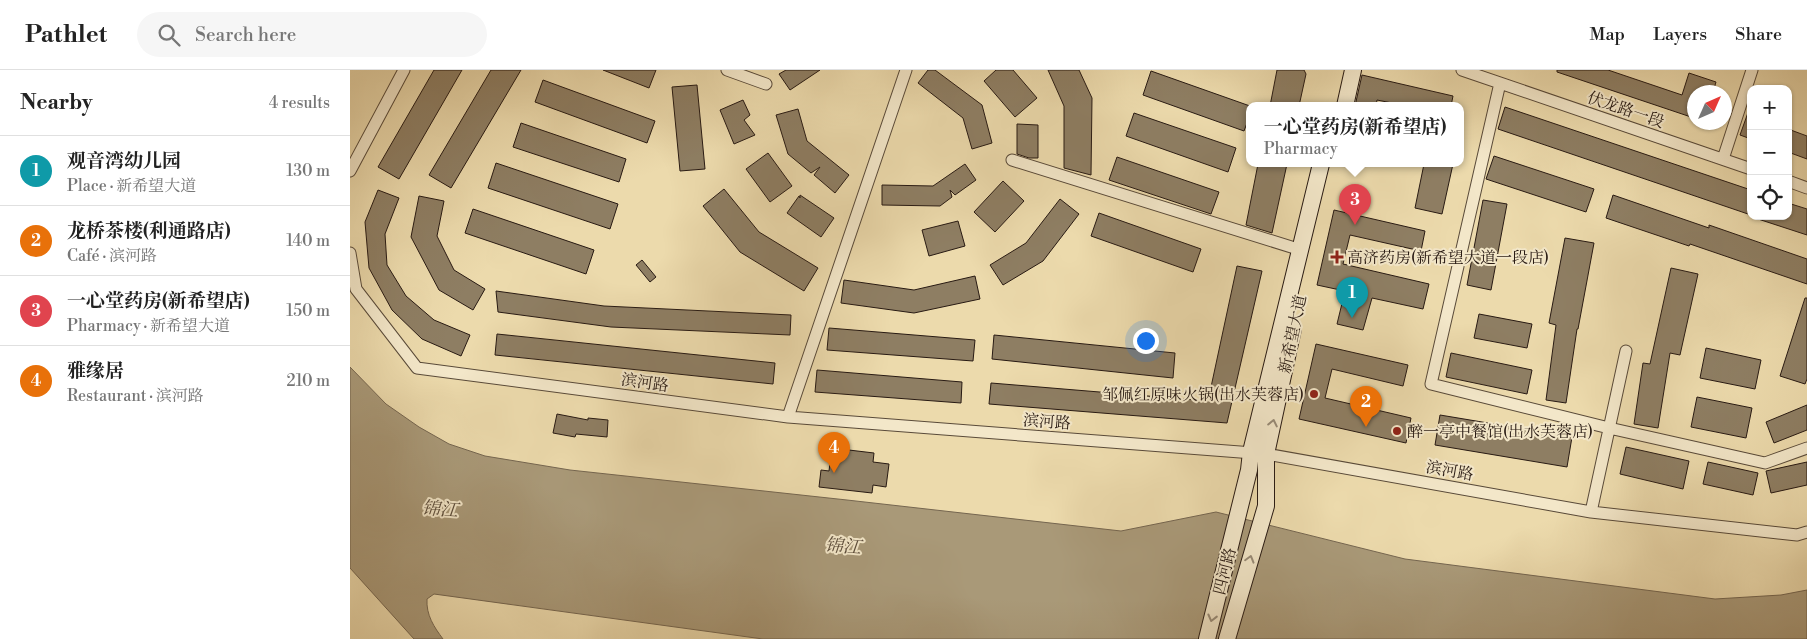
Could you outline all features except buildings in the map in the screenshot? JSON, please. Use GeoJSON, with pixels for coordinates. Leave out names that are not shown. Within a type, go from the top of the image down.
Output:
{"type":"FeatureCollection","features":[{"type":"Feature","properties":{"kind":"street"},"geometry":{"type":"LineString","coordinates":[[350,171],[404,70]]}},
{"type":"Feature","properties":{"kind":"street"},"geometry":{"type":"LineString","coordinates":[[727,70],[766,84]]}},
{"type":"Feature","properties":{"kind":"street"},"geometry":{"type":"LineString","coordinates":[[788,417],[906,70]]}},
{"type":"Feature","properties":{"kind":"street"},"geometry":{"type":"LineString","coordinates":[[1335,102],[1343,70]]}},
{"type":"Feature","properties":{"kind":"street"},"geometry":{"type":"LineString","coordinates":[[1346,102],[1354,70]]}},
{"type":"Feature","properties":{"kind":"street","name":"伏龙路一段"},"geometry":{"type":"LineString","coordinates":[[1462,70],[1747,167]]}},
{"type":"Feature","properties":{"kind":"street"},"geometry":{"type":"LineString","coordinates":[[1723,159],[1752,70]]}},
{"type":"Feature","properties":{"kind":"street"},"geometry":{"type":"LineString","coordinates":[[1500,83],[1431,384],[1609,428],[1765,463],[1807,448]]}},
{"type":"Feature","properties":{"kind":"street"},"geometry":{"type":"LineString","coordinates":[[1012,160],[1301,250]]}},
{"type":"Feature","properties":{"kind":"street"},"geometry":{"type":"LineString","coordinates":[[1259,453],[1320,167]]}},
{"type":"Feature","properties":{"kind":"street","name":"新希望大道"},"geometry":{"type":"LineString","coordinates":[[1266,506],[1259,453],[1330,167]]}},
{"type":"Feature","properties":{"kind":"street"},"geometry":{"type":"LineString","coordinates":[[1792,182],[1807,188]]}},
{"type":"Feature","properties":{"kind":"street","name":"滨河路"},"geometry":{"type":"LineString","coordinates":[[350,253],[356,289],[417,368],[788,417],[1259,453],[1591,512],[1797,535],[1807,532]]}},
{"type":"Feature","properties":{"kind":"street"},"geometry":{"type":"LineString","coordinates":[[1591,512],[1626,351]]}},
{"type":"Feature","properties":{"kind":"street","name":"四河路"},"geometry":{"type":"LineString","coordinates":[[1207,639],[1250,470],[1259,453]]}},
{"type":"Feature","properties":{"kind":"street","name":"四河路"},"geometry":{"type":"LineString","coordinates":[[1227,639],[1266,506]]}},
{"type":"Feature","properties":{"kind":"water","name":"锦江"},"geometry":{"type":"Polygon","coordinates":[[[350,367],[386,404],[419,427],[449,444],[485,456],[570,470],[1121,531],[1216,512],[1405,559],[1715,599],[1781,595],[1807,590],[1807,639],[763,639],[434,594],[427,599],[429,616],[443,639],[414,639],[350,568],[350,367]]]}},
{"type":"Feature","properties":{"kind":"place","name":"一心堂药房(新希望店)"},"geometry":{"type":"Point","coordinates":[1355,225]}},
{"type":"Feature","properties":{"kind":"place","name":"高济药房(新希望大道一段店)"},"geometry":{"type":"Point","coordinates":[1337,257]}},
{"type":"Feature","properties":{"kind":"place","name":"观音湾幼儿园"},"geometry":{"type":"Point","coordinates":[1352,318]}},
{"type":"Feature","properties":{"kind":"place","name":"邹佩红原味火锅(出水芙蓉店)"},"geometry":{"type":"Point","coordinates":[1314,394]}},
{"type":"Feature","properties":{"kind":"place","name":"龙桥茶楼(利通路店)"},"geometry":{"type":"Point","coordinates":[1366,427]}},
{"type":"Feature","properties":{"kind":"place","name":"醉一亭中餐馆(出水芙蓉店)"},"geometry":{"type":"Point","coordinates":[1397,431]}},
{"type":"Feature","properties":{"kind":"place","name":"雅缘居"},"geometry":{"type":"Point","coordinates":[834,473]}}]}
